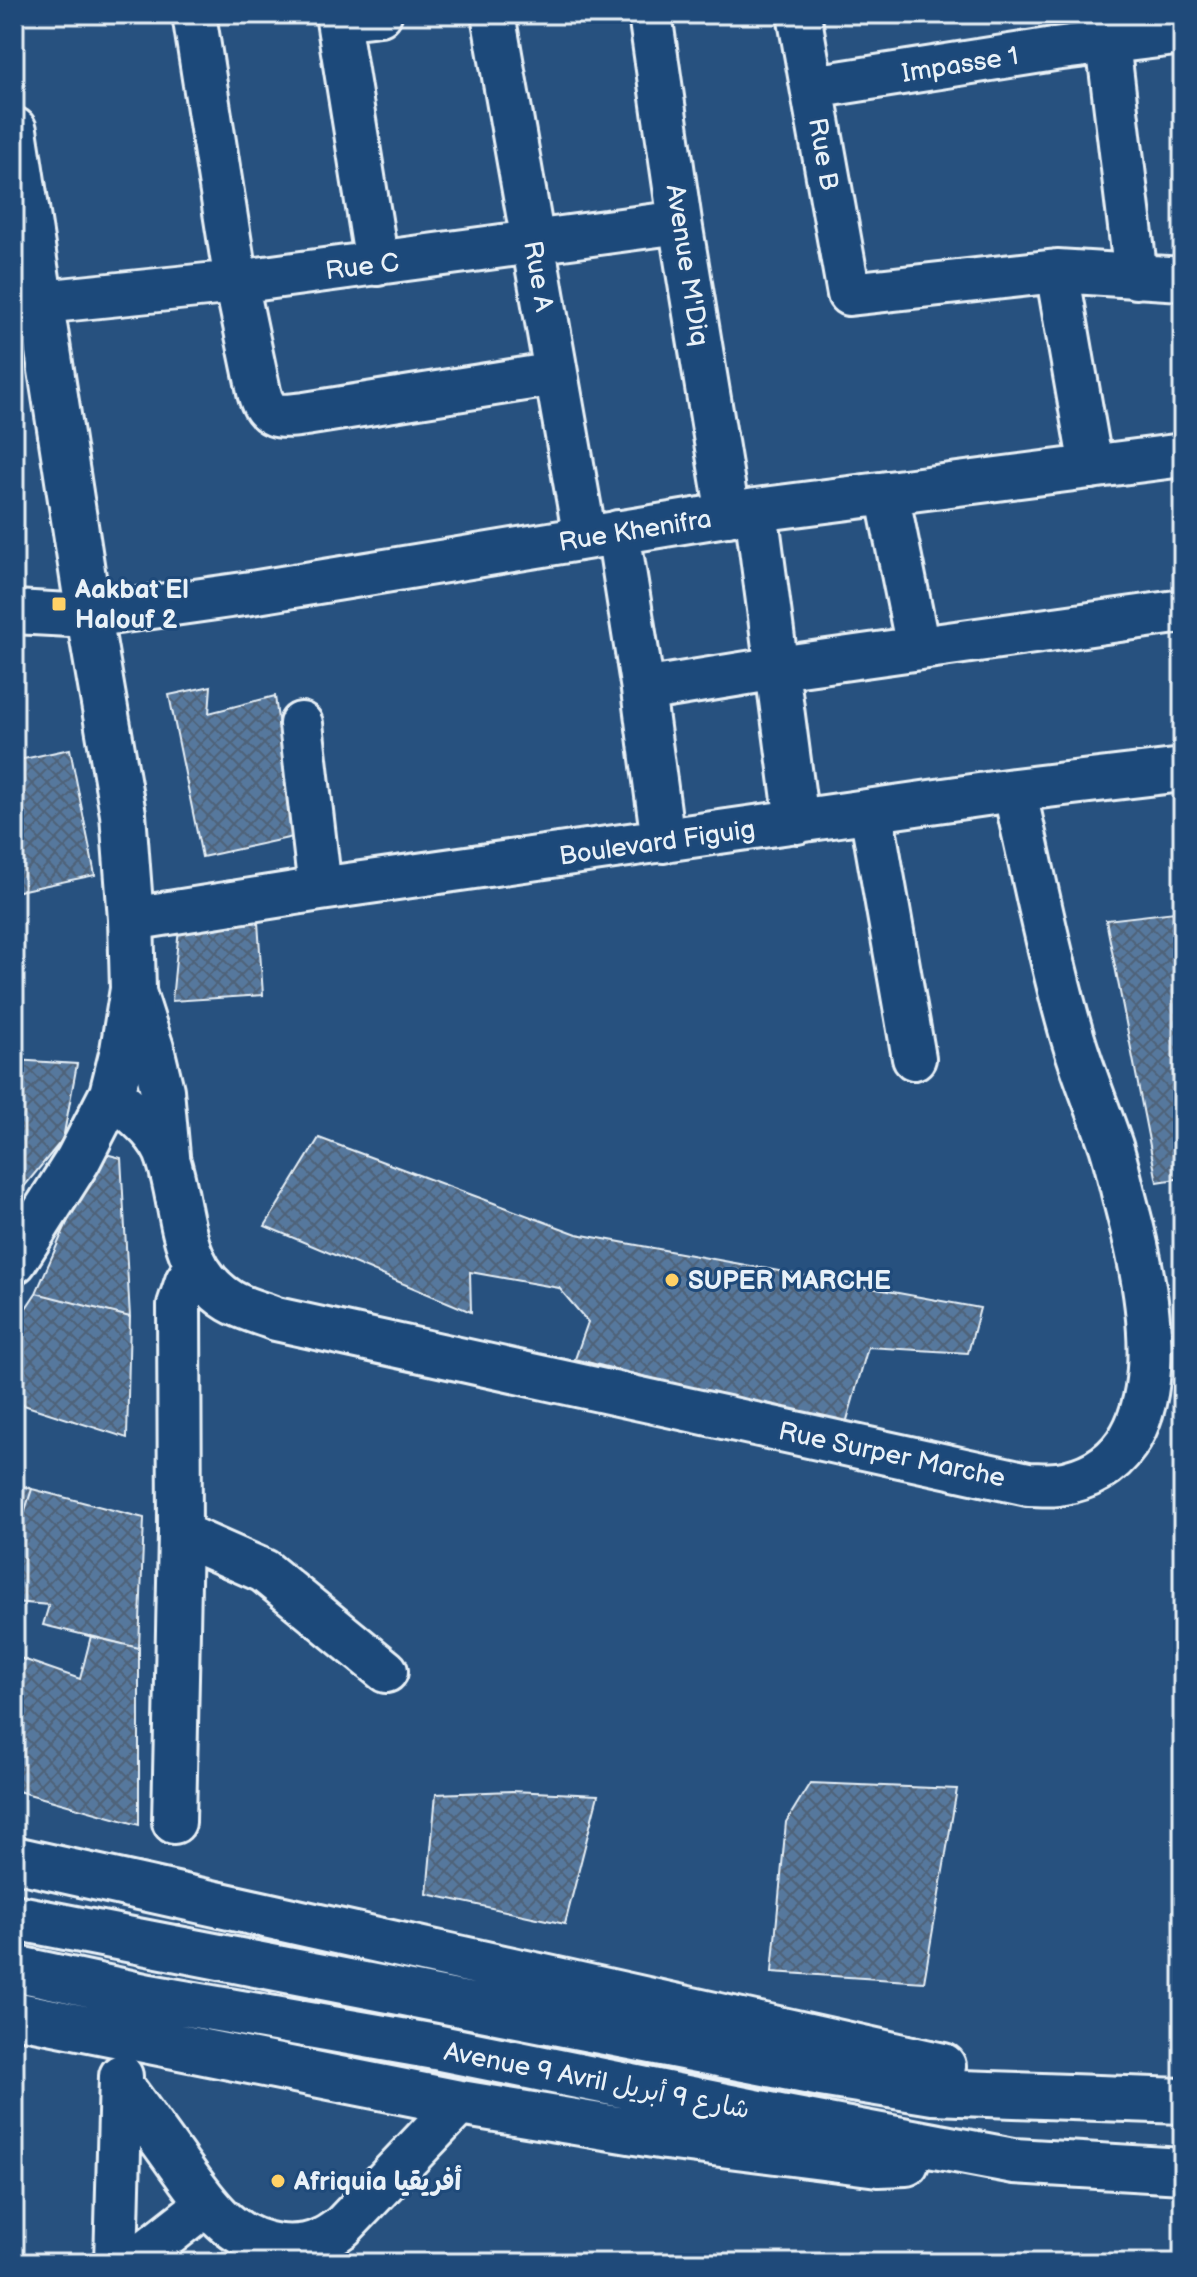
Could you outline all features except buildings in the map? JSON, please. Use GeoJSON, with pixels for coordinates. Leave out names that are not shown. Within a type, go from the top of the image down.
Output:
{"type":"FeatureCollection","features":[{"type":"Feature","properties":{"kind":"main road"},"geometry":{"type":"LineString","coordinates":[[14,130],[89,616],[123,814],[133,989],[112,1094],[78,1160],[14,1261]]}},
{"type":"Feature","properties":{"kind":"main road"},"geometry":{"type":"LineString","coordinates":[[14,1859],[1078,2097]]}},
{"type":"Feature","properties":{"kind":"main road","name":"Avenue 9 Avril شارع 9 أبريل"},"geometry":{"type":"LineString","coordinates":[[14,1917],[835,2076],[933,2092],[1183,2101]]}},
{"type":"Feature","properties":{"kind":"main road","name":"Avenue 9 Avril شارع 9 أبريل"},"geometry":{"type":"LineString","coordinates":[[14,1968],[149,1997],[435,2047],[1014,2161],[1183,2171]]}},
{"type":"Feature","properties":{"kind":"main road"},"geometry":{"type":"LineString","coordinates":[[14,2014],[460,2103],[666,2137],[878,2164],[1014,2161]]}},
{"type":"Feature","properties":{"kind":"street"},"geometry":{"type":"LineString","coordinates":[[194,14],[236,282],[261,402],[267,410],[276,416],[305,414],[556,374]]}},
{"type":"Feature","properties":{"kind":"street"},"geometry":{"type":"LineString","coordinates":[[377,264],[338,16],[380,14]]}},
{"type":"Feature","properties":{"kind":"street","name":"Rue A"},"geometry":{"type":"LineString","coordinates":[[493,14],[556,374],[643,690],[663,841]]}},
{"type":"Feature","properties":{"kind":"street","name":"Avenue M'Diq"},"geometry":{"type":"LineString","coordinates":[[650,14],[680,222],[778,668],[797,822]]}},
{"type":"Feature","properties":{"kind":"street","name":"Rue B"},"geometry":{"type":"LineString","coordinates":[[799,14],[849,294],[1057,271]]}},
{"type":"Feature","properties":{"kind":"street","name":"Impasse 1"},"geometry":{"type":"LineString","coordinates":[[813,87],[1052,32],[1108,43],[1183,33]]}},
{"type":"Feature","properties":{"kind":"street"},"geometry":{"type":"LineString","coordinates":[[1108,43],[1136,277]]}},
{"type":"Feature","properties":{"kind":"street","name":"Rue C"},"geometry":{"type":"LineString","coordinates":[[42,302],[236,282],[680,222]]}},
{"type":"Feature","properties":{"kind":"street"},"geometry":{"type":"LineString","coordinates":[[1091,467],[1057,271],[1183,279]]}},
{"type":"Feature","properties":{"kind":"street","name":"Rue Khenifra"},"geometry":{"type":"LineString","coordinates":[[14,612],[89,616],[251,593],[742,513],[1091,467],[1182,462]]}},
{"type":"Feature","properties":{"kind":"street"},"geometry":{"type":"LineString","coordinates":[[887,493],[918,648]]}},
{"type":"Feature","properties":{"kind":"street"},"geometry":{"type":"LineString","coordinates":[[643,690],[1183,611]]}},
{"type":"Feature","properties":{"kind":"street"},"geometry":{"type":"LineString","coordinates":[[301,724],[320,889]]}},
{"type":"Feature","properties":{"kind":"street","name":"Boulevard Figuig"},"geometry":{"type":"LineString","coordinates":[[131,919],[1014,790],[1183,770]]}},
{"type":"Feature","properties":{"kind":"street","name":"Rue Surper Marche"},"geometry":{"type":"LineString","coordinates":[[112,1094],[157,1137],[168,1157],[188,1248],[196,1267],[210,1286],[232,1302],[276,1319],[1028,1484],[1057,1484],[1083,1477],[1107,1464],[1127,1443],[1141,1415],[1148,1390],[1148,1318],[1136,1242],[1112,1148],[1070,1030],[1014,790]]}},
{"type":"Feature","properties":{"kind":"street"},"geometry":{"type":"LineString","coordinates":[[871,811],[914,1058]]}},
{"type":"Feature","properties":{"kind":"street"},"geometry":{"type":"LineString","coordinates":[[133,989],[162,1090],[168,1157]]}},
{"type":"Feature","properties":{"kind":"street"},"geometry":{"type":"LineString","coordinates":[[174,1822],[180,1534],[179,1305],[187,1281],[196,1267]]}},
{"type":"Feature","properties":{"kind":"street"},"geometry":{"type":"LineString","coordinates":[[180,1534],[264,1571],[386,1671]]}},
{"type":"Feature","properties":{"kind":"street"},"geometry":{"type":"LineString","coordinates":[[114,2034],[121,2085],[116,2263]]}},
{"type":"Feature","properties":{"kind":"street"},"geometry":{"type":"LineString","coordinates":[[121,2085],[207,2204],[228,2226],[247,2238],[289,2247],[309,2245],[342,2227],[460,2103]]}},
{"type":"Feature","properties":{"kind":"street"},"geometry":{"type":"LineString","coordinates":[[132,2263],[207,2204]]}},
{"type":"Feature","properties":{"kind":"place","name":"Aakbat El Halouf 2"},"geometry":{"type":"Point","coordinates":[59,604]}},
{"type":"Feature","properties":{"kind":"place","name":"SUPER MARCHE"},"geometry":{"type":"Point","coordinates":[672,1280]}},
{"type":"Feature","properties":{"kind":"place","name":"Afriquia أفريقيا"},"geometry":{"type":"Point","coordinates":[278,2181]}}]}
